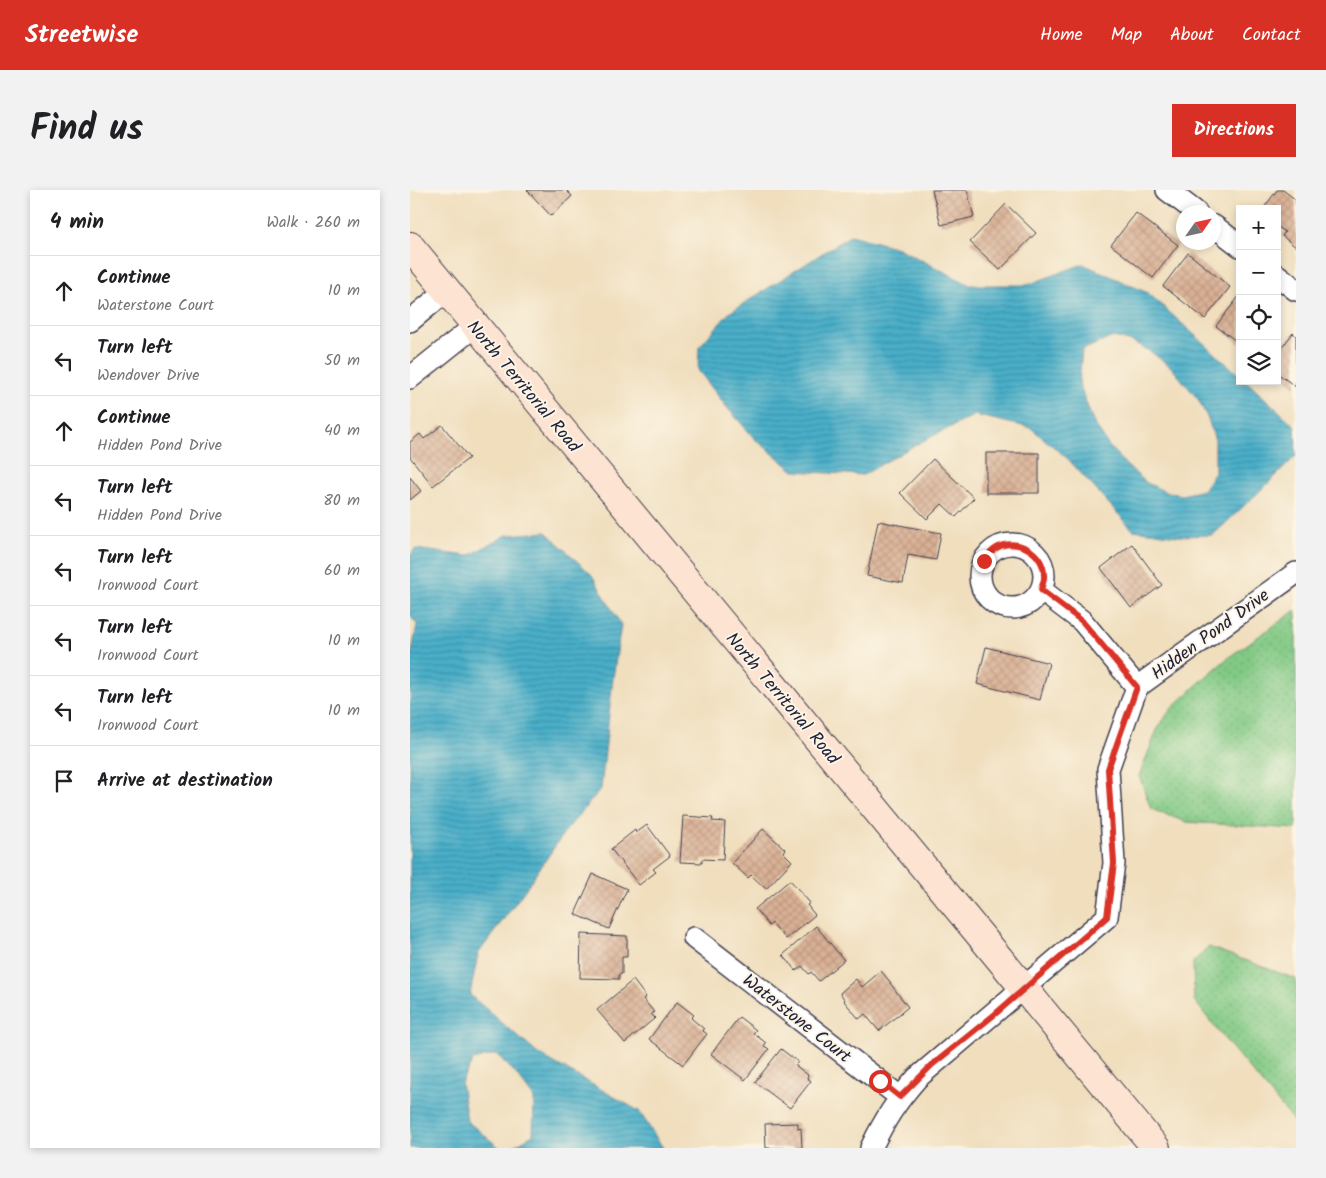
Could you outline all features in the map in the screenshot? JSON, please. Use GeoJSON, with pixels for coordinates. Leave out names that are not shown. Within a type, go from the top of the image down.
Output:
{"type":"FeatureCollection","features":[{"type":"Feature","properties":{"kind":"main road","name":"North Territorial Road"},"geometry":{"type":"LineString","coordinates":[[410,246],[1156,1148]]}},
{"type":"Feature","properties":{"kind":"street"},"geometry":{"type":"LineString","coordinates":[[1167,190],[1187,205]]}},
{"type":"Feature","properties":{"kind":"street"},"geometry":{"type":"LineString","coordinates":[[1221,231],[1236,243]]}},
{"type":"Feature","properties":{"kind":"street"},"geometry":{"type":"LineString","coordinates":[[1281,278],[1296,290]]}},
{"type":"Feature","properties":{"kind":"street"},"geometry":{"type":"LineString","coordinates":[[410,321],[446,291]]}},
{"type":"Feature","properties":{"kind":"street"},"geometry":{"type":"LineString","coordinates":[[410,378],[475,326]]}},
{"type":"Feature","properties":{"kind":"street","name":"Hidden Pond Drive"},"geometry":{"type":"LineString","coordinates":[[871,1148],[880,1128],[900,1097],[932,1065],[1107,917],[1114,863],[1108,769],[1137,687],[1296,572]]}},
{"type":"Feature","properties":{"kind":"street"},"geometry":{"type":"LineString","coordinates":[[1041,590],[1082,621],[1137,687]]}},
{"type":"Feature","properties":{"kind":"street","name":"Waterstone Court"},"geometry":{"type":"LineString","coordinates":[[694,938],[900,1097]]}},
{"type":"Feature","properties":{"kind":"green space"},"geometry":{"type":"Polygon","coordinates":[[[1296,610],[1296,829],[1186,822],[1151,809],[1139,776],[1157,730],[1170,710],[1229,657],[1296,610]]]}},
{"type":"Feature","properties":{"kind":"green space"},"geometry":{"type":"Polygon","coordinates":[[[1209,947],[1296,979],[1296,1124],[1194,1000],[1193,962],[1209,947]]]}},
{"type":"Feature","properties":{"kind":"water"},"geometry":{"type":"Polygon","coordinates":[[[851,235],[898,248],[970,285],[1027,285],[1083,264],[1148,293],[1236,372],[1236,385],[1250,385],[1295,426],[1296,456],[1213,535],[1178,536],[1133,530],[1067,458],[1031,428],[975,415],[917,444],[863,475],[794,471],[755,439],[698,370],[699,347],[729,313],[851,235]],[[1113,337],[1082,350],[1079,384],[1093,421],[1108,445],[1127,466],[1147,483],[1166,492],[1182,495],[1203,490],[1215,472],[1215,440],[1208,419],[1198,399],[1171,367],[1151,352],[1133,342],[1113,337]]]}},
{"type":"Feature","properties":{"kind":"water"},"geometry":{"type":"Polygon","coordinates":[[[546,532],[592,575],[621,625],[613,678],[601,789],[567,829],[478,954],[470,995],[537,1053],[639,1111],[663,1148],[510,1148],[533,1135],[534,1098],[516,1074],[496,1054],[473,1060],[461,1083],[467,1121],[500,1148],[410,1148],[410,662],[417,624],[410,616],[410,556],[415,549],[468,556],[507,535],[546,532]]]}},
{"type":"Feature","properties":{"kind":"building"},"geometry":{"type":"Polygon","coordinates":[[[527,190],[566,190],[572,196],[551,216],[527,190]]]}},
{"type":"Feature","properties":{"kind":"building"},"geometry":{"type":"Polygon","coordinates":[[[932,190],[967,190],[974,217],[941,225],[932,190]]]}},
{"type":"Feature","properties":{"kind":"building"},"geometry":{"type":"Polygon","coordinates":[[[1277,190],[1283,190],[1296,200],[1296,247],[1282,236],[1285,232],[1281,229],[1281,205],[1266,205],[1277,190]]]}},
{"type":"Feature","properties":{"kind":"building"},"geometry":{"type":"Polygon","coordinates":[[[1006,204],[1036,233],[1000,270],[970,242],[1006,204]]]}},
{"type":"Feature","properties":{"kind":"building"},"geometry":{"type":"Polygon","coordinates":[[[1136,213],[1176,243],[1176,248],[1153,278],[1111,245],[1136,213]]]}},
{"type":"Feature","properties":{"kind":"building"},"geometry":{"type":"Polygon","coordinates":[[[1188,253],[1230,287],[1205,319],[1163,286],[1188,253]]]}},
{"type":"Feature","properties":{"kind":"building"},"geometry":{"type":"Polygon","coordinates":[[[1236,300],[1236,341],[1216,326],[1236,300]]]}},
{"type":"Feature","properties":{"kind":"building"},"geometry":{"type":"Polygon","coordinates":[[[1293,333],[1296,336],[1296,387],[1281,376],[1281,349],[1293,333]]]}},
{"type":"Feature","properties":{"kind":"building"},"geometry":{"type":"Polygon","coordinates":[[[442,425],[469,458],[433,486],[410,457],[410,442],[420,434],[424,439],[442,425]]]}},
{"type":"Feature","properties":{"kind":"building"},"geometry":{"type":"Polygon","coordinates":[[[986,453],[1039,453],[1039,493],[986,493],[986,453]]]}},
{"type":"Feature","properties":{"kind":"building"},"geometry":{"type":"Polygon","coordinates":[[[933,459],[974,498],[956,517],[942,504],[927,519],[900,493],[933,459]]]}},
{"type":"Feature","properties":{"kind":"building"},"geometry":{"type":"Polygon","coordinates":[[[410,477],[421,491],[410,500],[410,477]]]}},
{"type":"Feature","properties":{"kind":"building"},"geometry":{"type":"Polygon","coordinates":[[[878,521],[941,533],[936,560],[908,555],[903,583],[867,576],[878,521]]]}},
{"type":"Feature","properties":{"kind":"building"},"geometry":{"type":"Polygon","coordinates":[[[1132,544],[1162,585],[1131,608],[1101,568],[1132,544]]]}},
{"type":"Feature","properties":{"kind":"building"},"geometry":{"type":"Polygon","coordinates":[[[986,647],[1049,663],[1040,700],[977,684],[986,647]]]}},
{"type":"Feature","properties":{"kind":"building"},"geometry":{"type":"Polygon","coordinates":[[[683,816],[713,818],[712,821],[725,822],[723,860],[702,859],[702,863],[680,862],[683,816]]]}},
{"type":"Feature","properties":{"kind":"building"},"geometry":{"type":"Polygon","coordinates":[[[647,825],[670,856],[653,869],[656,872],[639,885],[611,849],[635,830],[636,833],[647,825]]]}},
{"type":"Feature","properties":{"kind":"building"},"geometry":{"type":"Polygon","coordinates":[[[763,829],[785,849],[783,852],[792,861],[766,889],[751,875],[748,878],[732,863],[763,829]]]}},
{"type":"Feature","properties":{"kind":"building"},"geometry":{"type":"Polygon","coordinates":[[[593,874],[627,889],[609,929],[575,914],[593,874]]]}},
{"type":"Feature","properties":{"kind":"building"},"geometry":{"type":"Polygon","coordinates":[[[790,880],[810,903],[807,905],[815,915],[786,939],[772,923],[769,926],[755,909],[790,880]]]}},
{"type":"Feature","properties":{"kind":"building"},"geometry":{"type":"Polygon","coordinates":[[[816,926],[844,960],[819,981],[802,966],[796,971],[783,955],[816,926]]]}},
{"type":"Feature","properties":{"kind":"building"},"geometry":{"type":"Polygon","coordinates":[[[581,934],[627,936],[627,957],[622,957],[622,974],[619,974],[619,979],[580,978],[581,934]]]}},
{"type":"Feature","properties":{"kind":"building"},"geometry":{"type":"Polygon","coordinates":[[[881,971],[908,1007],[879,1031],[865,1014],[859,1019],[840,993],[856,979],[862,987],[881,971]]]}},
{"type":"Feature","properties":{"kind":"building"},"geometry":{"type":"Polygon","coordinates":[[[633,980],[646,997],[643,999],[654,1012],[651,1014],[655,1018],[625,1043],[597,1010],[633,980]]]}},
{"type":"Feature","properties":{"kind":"building"},"geometry":{"type":"Polygon","coordinates":[[[677,1002],[694,1015],[691,1018],[707,1034],[683,1065],[649,1039],[677,1002]]]}},
{"type":"Feature","properties":{"kind":"building"},"geometry":{"type":"Polygon","coordinates":[[[739,1017],[756,1030],[753,1033],[766,1043],[764,1046],[769,1049],[745,1080],[711,1054],[739,1017]]]}},
{"type":"Feature","properties":{"kind":"building"},"geometry":{"type":"Polygon","coordinates":[[[781,1049],[798,1062],[795,1065],[808,1075],[807,1078],[811,1081],[790,1108],[755,1082],[781,1049]]]}},
{"type":"Feature","properties":{"kind":"building"},"geometry":{"type":"Polygon","coordinates":[[[798,1123],[798,1129],[801,1128],[802,1148],[766,1148],[765,1124],[798,1123]]]}},
{"type":"Feature","properties":{"kind":"route"},"geometry":{"type":"LineString","coordinates":[[880,1081],[900,1097],[917,1078],[994,1015],[1107,917],[1114,863],[1108,769],[1137,687],[1082,621],[1041,590],[1044,575],[1042,564],[1028,548],[1015,544],[1004,545],[994,550],[984,561]]}}]}
